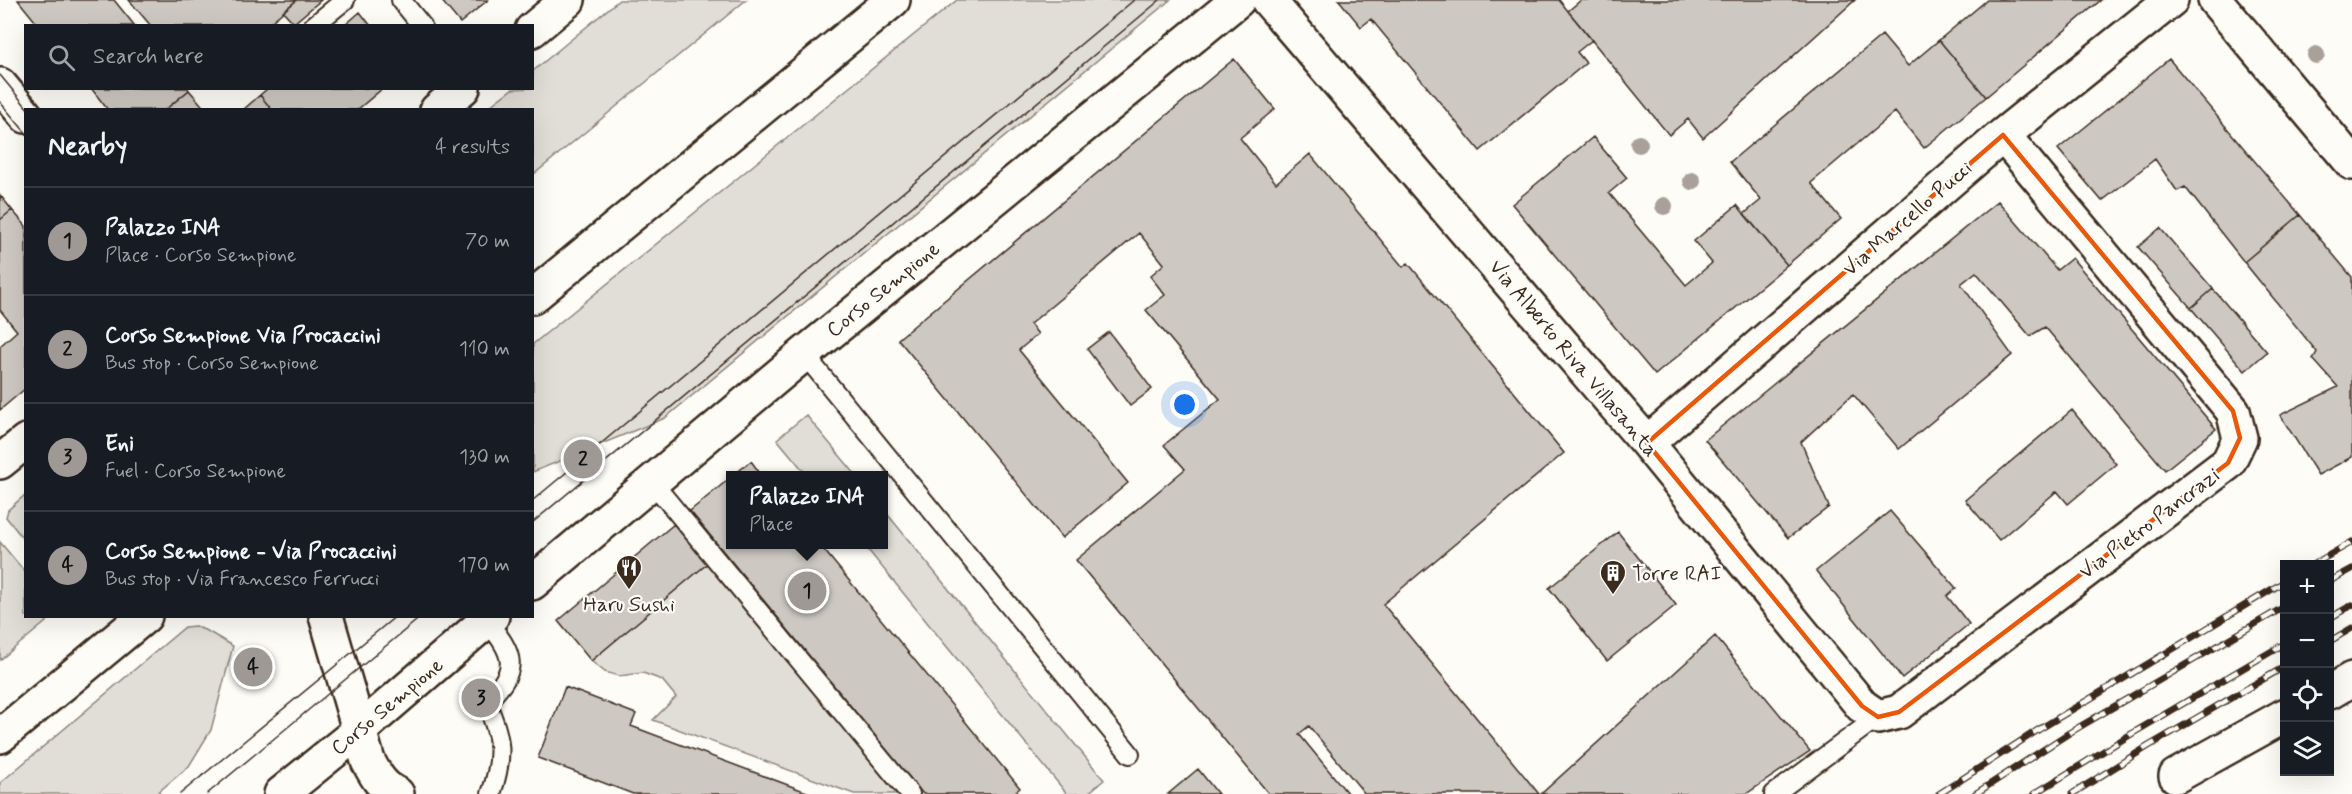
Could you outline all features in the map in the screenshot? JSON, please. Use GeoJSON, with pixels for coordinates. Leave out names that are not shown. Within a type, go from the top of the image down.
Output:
{"type":"FeatureCollection","features":[{"type":"Feature","properties":{"kind":"street"},"geometry":{"type":"LineString","coordinates":[[534,28],[568,0]]}},
{"type":"Feature","properties":{"kind":"street"},"geometry":{"type":"LineString","coordinates":[[534,295],[893,0]]}},
{"type":"Feature","properties":{"kind":"street","name":"Corso Sempione"},"geometry":{"type":"LineString","coordinates":[[534,581],[804,354],[1238,0]]}},
{"type":"Feature","properties":{"kind":"street","name":"Via Alberto Riva Villasanta"},"geometry":{"type":"LineString","coordinates":[[1268,0],[1647,443],[1862,706],[1878,717]]}},
{"type":"Feature","properties":{"kind":"street","name":"Via Marcello Pucci"},"geometry":{"type":"LineString","coordinates":[[1647,443],[2003,135],[2171,0]]}},
{"type":"Feature","properties":{"kind":"street"},"geometry":{"type":"LineString","coordinates":[[2215,0],[2352,163]]}},
{"type":"Feature","properties":{"kind":"street"},"geometry":{"type":"LineString","coordinates":[[0,85],[24,114]]}},
{"type":"Feature","properties":{"kind":"street"},"geometry":{"type":"LineString","coordinates":[[439,108],[461,90]]}},
{"type":"Feature","properties":{"kind":"street","name":"Via Pietro Pancrazi"},"geometry":{"type":"LineString","coordinates":[[1878,717],[1899,712],[2228,463],[2240,438],[2233,411],[2003,135]]}},
{"type":"Feature","properties":{"kind":"street"},"geometry":{"type":"LineString","coordinates":[[0,462],[24,443]]}},
{"type":"Feature","properties":{"kind":"street"},"geometry":{"type":"LineString","coordinates":[[0,736],[142,618]]}},
{"type":"Feature","properties":{"kind":"street"},"geometry":{"type":"LineString","coordinates":[[327,618],[368,761],[377,778],[391,792],[398,794]]}},
{"type":"Feature","properties":{"kind":"street","name":"Corso Sempione"},"geometry":{"type":"LineString","coordinates":[[281,794],[360,730],[489,619]]}},
{"type":"Feature","properties":{"kind":"street"},"geometry":{"type":"LineString","coordinates":[[2334,690],[2352,679]]}},
{"type":"Feature","properties":{"kind":"street"},"geometry":{"type":"LineString","coordinates":[[2176,776],[2280,718]]}},
{"type":"Feature","properties":{"kind":"lane"},"geometry":{"type":"LineString","coordinates":[[315,24],[345,0]]}},
{"type":"Feature","properties":{"kind":"lane"},"geometry":{"type":"LineString","coordinates":[[401,0],[420,24]]}},
{"type":"Feature","properties":{"kind":"lane"},"geometry":{"type":"LineString","coordinates":[[804,354],[1130,754]]}},
{"type":"Feature","properties":{"kind":"lane"},"geometry":{"type":"LineString","coordinates":[[652,482],[910,794]]}},
{"type":"Feature","properties":{"kind":"lane"},"geometry":{"type":"LineString","coordinates":[[489,619],[506,645],[509,656],[509,669],[504,683],[486,702],[496,725],[501,751],[491,794]]}},
{"type":"Feature","properties":{"kind":"lane"},"geometry":{"type":"LineString","coordinates":[[1774,794],[1878,717]]}},
{"type":"Feature","properties":{"kind":"highlighted area"},"geometry":{"type":"Polygon","coordinates":[[[2003,135],[2233,411],[2240,438],[2228,463],[1899,712],[1878,717],[1862,706],[1647,443],[2003,135]]]}},
{"type":"Feature","properties":{"kind":"shaded area"},"geometry":{"type":"Polygon","coordinates":[[[619,0],[746,0],[534,174],[534,108],[487,108],[511,90],[534,90],[534,70],[619,0]]]}},
{"type":"Feature","properties":{"kind":"shaded area"},"geometry":{"type":"Polygon","coordinates":[[[957,0],[1170,0],[665,418],[534,472],[534,343],[957,0]]]}},
{"type":"Feature","properties":{"kind":"shaded area"},"geometry":{"type":"Polygon","coordinates":[[[806,415],[853,471],[804,471],[777,439],[806,415]]]}},
{"type":"Feature","properties":{"kind":"shaded area"},"geometry":{"type":"Polygon","coordinates":[[[24,496],[24,540],[6,517],[8,510],[24,496]]]}},
{"type":"Feature","properties":{"kind":"shaded area"},"geometry":{"type":"Polygon","coordinates":[[[888,515],[1104,780],[1087,794],[1067,794],[867,549],[888,549],[888,515]]]}},
{"type":"Feature","properties":{"kind":"shaded area"},"geometry":{"type":"Polygon","coordinates":[[[0,542],[24,571],[24,618],[51,618],[0,660],[0,542]]]}},
{"type":"Feature","properties":{"kind":"shaded area"},"geometry":{"type":"Polygon","coordinates":[[[707,564],[897,794],[854,794],[653,720],[676,697],[662,680],[643,673],[619,676],[605,672],[591,661],[707,564]]]}},
{"type":"Feature","properties":{"kind":"shaded area"},"geometry":{"type":"Polygon","coordinates":[[[195,626],[233,646],[211,730],[189,766],[156,794],[0,794],[0,783],[185,627],[195,626]]]}},
{"type":"Feature","properties":{"kind":"building"},"geometry":{"type":"Polygon","coordinates":[[[18,0],[114,0],[133,24],[37,24],[18,0]]]}},
{"type":"Feature","properties":{"kind":"building"},"geometry":{"type":"Polygon","coordinates":[[[129,0],[297,0],[268,24],[149,24],[129,0]]]}},
{"type":"Feature","properties":{"kind":"building"},"geometry":{"type":"Polygon","coordinates":[[[297,0],[321,0],[294,23],[283,11],[297,0]]]}},
{"type":"Feature","properties":{"kind":"building"},"geometry":{"type":"Polygon","coordinates":[[[441,0],[488,0],[460,23],[441,0]]]}},
{"type":"Feature","properties":{"kind":"building"},"geometry":{"type":"Polygon","coordinates":[[[1339,0],[1559,0],[1592,40],[1577,52],[1586,63],[1480,151],[1371,19],[1361,27],[1339,0]]]}},
{"type":"Feature","properties":{"kind":"building"},"geometry":{"type":"Polygon","coordinates":[[[1581,0],[1855,0],[1703,138],[1688,119],[1669,135],[1568,11],[1581,0]]]}},
{"type":"Feature","properties":{"kind":"building"},"geometry":{"type":"Polygon","coordinates":[[[1987,0],[2101,0],[1986,97],[1939,40],[1987,0]]]}},
{"type":"Feature","properties":{"kind":"building"},"geometry":{"type":"Polygon","coordinates":[[[360,12],[369,24],[346,24],[360,12]]]}},
{"type":"Feature","properties":{"kind":"building"},"geometry":{"type":"Polygon","coordinates":[[[1882,35],[1908,66],[1939,40],[1986,97],[1924,148],[1895,112],[1811,183],[1841,219],[1787,265],[1744,214],[1761,200],[1730,162],[1882,35]]]}},
{"type":"Feature","properties":{"kind":"building"},"geometry":{"type":"Polygon","coordinates":[[[1234,59],[1275,109],[1240,138],[1276,183],[1310,154],[1403,267],[1408,263],[1564,453],[1383,604],[1539,794],[1365,794],[1309,726],[1299,734],[1348,794],[1269,794],[1076,560],[1185,469],[1164,445],[1220,399],[1146,310],[1165,295],[1150,276],[1164,264],[1139,233],[1030,324],[1038,334],[1019,350],[1128,483],[1062,538],[898,339],[1234,59]]]}},
{"type":"Feature","properties":{"kind":"building"},"geometry":{"type":"Polygon","coordinates":[[[2169,59],[2300,215],[2244,262],[2185,187],[2177,191],[2155,159],[2102,201],[2058,149],[2169,59]]]}},
{"type":"Feature","properties":{"kind":"building"},"geometry":{"type":"Polygon","coordinates":[[[93,90],[189,90],[167,108],[106,108],[93,90]]]}},
{"type":"Feature","properties":{"kind":"building"},"geometry":{"type":"Polygon","coordinates":[[[189,90],[204,108],[167,108],[189,90]]]}},
{"type":"Feature","properties":{"kind":"building"},"geometry":{"type":"Polygon","coordinates":[[[266,90],[381,90],[359,108],[270,108],[260,95],[266,90]]]}},
{"type":"Feature","properties":{"kind":"building"},"geometry":{"type":"Polygon","coordinates":[[[260,95],[270,108],[245,108],[260,95]]]}},
{"type":"Feature","properties":{"kind":"building"},"geometry":{"type":"Polygon","coordinates":[[[1593,137],[1627,178],[1609,193],[1686,285],[1712,263],[1694,241],[1737,205],[1787,265],[1655,375],[1512,204],[1593,137]]]}},
{"type":"Feature","properties":{"kind":"building"},"geometry":{"type":"Polygon","coordinates":[[[0,195],[12,210],[0,220],[0,195]]]}},
{"type":"Feature","properties":{"kind":"building"},"geometry":{"type":"Polygon","coordinates":[[[1998,201],[2057,270],[2072,258],[2216,429],[2165,470],[2045,327],[2030,336],[1976,272],[1961,284],[2012,355],[1899,449],[1853,394],[1801,442],[1829,507],[1788,538],[1705,440],[1998,201]]]}},
{"type":"Feature","properties":{"kind":"building"},"geometry":{"type":"Polygon","coordinates":[[[12,210],[24,224],[24,390],[0,410],[0,346],[17,331],[0,310],[0,220],[12,210]]]}},
{"type":"Feature","properties":{"kind":"building"},"geometry":{"type":"Polygon","coordinates":[[[2300,215],[2352,277],[2352,457],[2318,475],[2280,415],[2338,387],[2313,359],[2317,352],[2244,262],[2300,215]]]}},
{"type":"Feature","properties":{"kind":"building"},"geometry":{"type":"Polygon","coordinates":[[[2160,228],[2213,289],[2191,308],[2138,247],[2160,228]]]}},
{"type":"Feature","properties":{"kind":"building"},"geometry":{"type":"Polygon","coordinates":[[[2213,289],[2267,352],[2245,371],[2191,308],[2213,289]]]}},
{"type":"Feature","properties":{"kind":"building"},"geometry":{"type":"Polygon","coordinates":[[[1109,332],[1152,389],[1130,406],[1087,349],[1109,332]]]}},
{"type":"Feature","properties":{"kind":"building"},"geometry":{"type":"Polygon","coordinates":[[[2072,410],[2116,464],[2068,504],[2057,491],[1999,540],[1965,500],[2072,410]]]}},
{"type":"Feature","properties":{"kind":"building"},"geometry":{"type":"Polygon","coordinates":[[[751,461],[758,471],[739,471],[751,461]]]}},
{"type":"Feature","properties":{"kind":"building"},"geometry":{"type":"Polygon","coordinates":[[[726,481],[726,549],[823,549],[1020,788],[1013,794],[923,794],[690,511],[726,481]]]}},
{"type":"Feature","properties":{"kind":"building"},"geometry":{"type":"Polygon","coordinates":[[[1890,511],[1956,588],[1947,596],[1969,624],[1902,678],[1816,571],[1890,511]]]}},
{"type":"Feature","properties":{"kind":"building"},"geometry":{"type":"Polygon","coordinates":[[[674,524],[707,564],[591,661],[558,621],[674,524]]]}},
{"type":"Feature","properties":{"kind":"building","name":"Torre RAI"},"geometry":{"type":"Polygon","coordinates":[[[1618,532],[1676,605],[1607,661],[1549,588],[1618,532]]]}},
{"type":"Feature","properties":{"kind":"building"},"geometry":{"type":"Polygon","coordinates":[[[1715,636],[1810,751],[1746,794],[1541,794],[1715,636]]]}},
{"type":"Feature","properties":{"kind":"building"},"geometry":{"type":"Polygon","coordinates":[[[565,687],[636,714],[631,726],[812,794],[633,794],[538,758],[565,687]]]}},
{"type":"Feature","properties":{"kind":"building"},"geometry":{"type":"Polygon","coordinates":[[[1198,769],[1218,794],[1168,794],[1198,769]]]}},
{"type":"Feature","properties":{"kind":"tram line"},"geometry":{"type":"LineString","coordinates":[[534,499],[1134,0]]}},
{"type":"Feature","properties":{"kind":"tram line"},"geometry":{"type":"LineString","coordinates":[[534,521],[1160,0]]}},
{"type":"Feature","properties":{"kind":"tram line"},"geometry":{"type":"LineString","coordinates":[[0,75],[27,108]]}},
{"type":"Feature","properties":{"kind":"tram line"},"geometry":{"type":"LineString","coordinates":[[0,102],[24,131]]}},
{"type":"Feature","properties":{"kind":"tram line"},"geometry":{"type":"LineString","coordinates":[[180,794],[394,618]]}},
{"type":"Feature","properties":{"kind":"tram line"},"geometry":{"type":"LineString","coordinates":[[207,794],[420,618]]}},
{"type":"Feature","properties":{"kind":"railway"},"geometry":{"type":"LineString","coordinates":[[2321,560],[2352,542]]}},
{"type":"Feature","properties":{"kind":"railway"},"geometry":{"type":"LineString","coordinates":[[2334,579],[2352,569]]}},
{"type":"Feature","properties":{"kind":"railway"},"geometry":{"type":"LineString","coordinates":[[1939,794],[2038,730],[2280,584]]}},
{"type":"Feature","properties":{"kind":"railway"},"geometry":{"type":"LineString","coordinates":[[2334,616],[2352,605]]}},
{"type":"Feature","properties":{"kind":"railway"},"geometry":{"type":"LineString","coordinates":[[1975,794],[2069,733],[2280,609]]}},
{"type":"Feature","properties":{"kind":"railway"},"geometry":{"type":"LineString","coordinates":[[2334,639],[2352,628]]}},
{"type":"Feature","properties":{"kind":"railway"},"geometry":{"type":"LineString","coordinates":[[2034,794],[2280,646]]}},
{"type":"Feature","properties":{"kind":"railway"},"geometry":{"type":"LineString","coordinates":[[2072,794],[2282,668]]}},
{"type":"Feature","properties":{"kind":"place","name":"Corso Sempione Via Procaccini"},"geometry":{"type":"Point","coordinates":[583,459]}},
{"type":"Feature","properties":{"kind":"place","name":"Haru Sushi"},"geometry":{"type":"Point","coordinates":[629,591]}},
{"type":"Feature","properties":{"kind":"place","name":"Palazzo INA"},"geometry":{"type":"Point","coordinates":[807,591]}},
{"type":"Feature","properties":{"kind":"place","name":"Torre RAI"},"geometry":{"type":"Point","coordinates":[1613,596]}},
{"type":"Feature","properties":{"kind":"place","name":"Corso Sempione - Via Procaccini"},"geometry":{"type":"Point","coordinates":[253,667]}},
{"type":"Feature","properties":{"kind":"place","name":"Eni"},"geometry":{"type":"Point","coordinates":[481,698]}}]}
